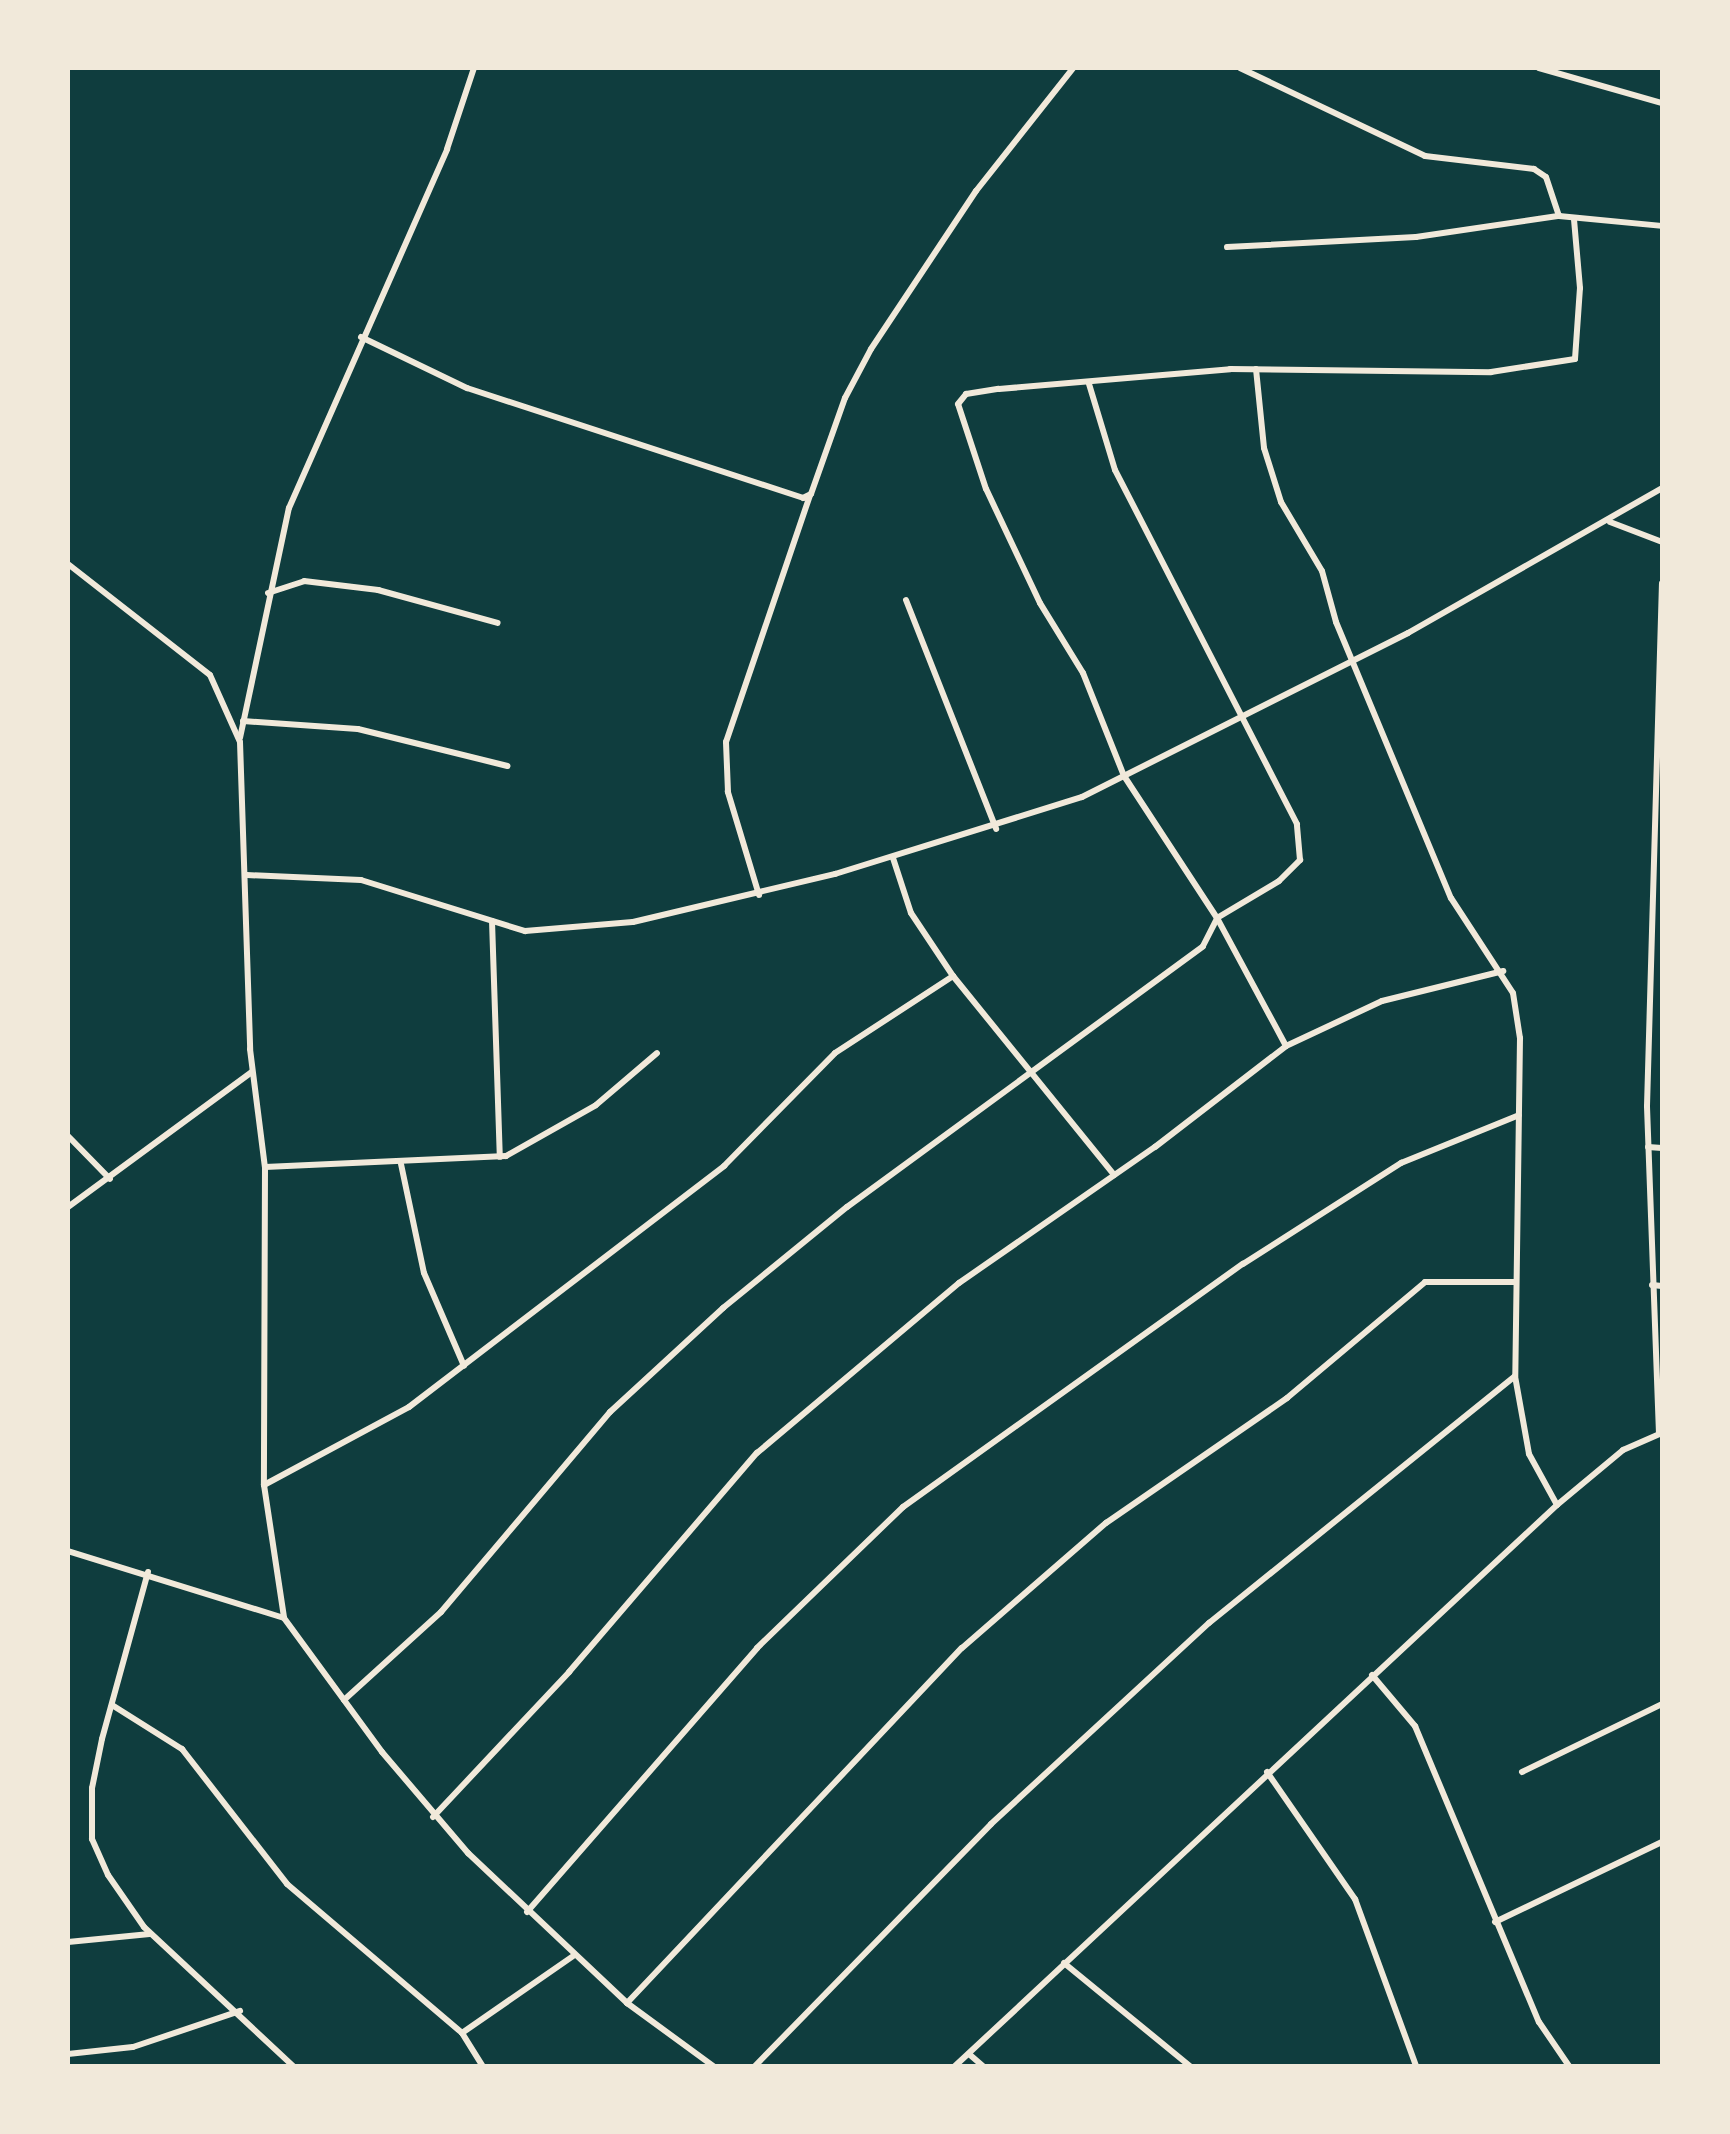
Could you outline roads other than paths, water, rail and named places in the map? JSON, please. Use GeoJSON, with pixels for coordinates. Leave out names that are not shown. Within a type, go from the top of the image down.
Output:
{"type":"FeatureCollection","features":[{"type":"Feature","properties":{"kind":"street"},"geometry":{"type":"LineString","coordinates":[[474,68],[447,149],[289,508],[267,594],[243,721],[240,742],[252,1072],[266,1167],[264,1484],[284,1618],[433,1816],[574,1956],[712,2066]]}},
{"type":"Feature","properties":{"kind":"street"},"geometry":{"type":"LineString","coordinates":[[759,895],[728,792],[726,742],[845,398],[872,349],[976,191],[1073,68]]}},
{"type":"Feature","properties":{"kind":"street"},"geometry":{"type":"LineString","coordinates":[[1240,68],[1425,156],[1534,169],[1546,178],[1559,216]]}},
{"type":"Feature","properties":{"kind":"street"},"geometry":{"type":"LineString","coordinates":[[1539,68],[1662,103]]}},
{"type":"Feature","properties":{"kind":"street"},"geometry":{"type":"LineString","coordinates":[[1227,246],[1416,237],[1559,216],[1662,226]]}},
{"type":"Feature","properties":{"kind":"street"},"geometry":{"type":"LineString","coordinates":[[1286,1046],[1217,918],[1124,776],[1083,673],[1040,603],[986,488],[958,404],[966,394],[999,389],[1256,369],[1491,372],[1575,358],[1580,288],[1574,218]]}},
{"type":"Feature","properties":{"kind":"street"},"geometry":{"type":"LineString","coordinates":[[361,337],[482,393],[761,488],[791,497],[811,494]]}},
{"type":"Feature","properties":{"kind":"street"},"geometry":{"type":"LineString","coordinates":[[1256,369],[1264,448],[1281,502],[1322,571],[1451,898],[1503,972],[1517,1013],[1515,1376],[1529,1454],[1557,1505]]}},
{"type":"Feature","properties":{"kind":"street"},"geometry":{"type":"LineString","coordinates":[[344,1700],[442,1612],[610,1412],[695,1332],[846,1207],[1203,946],[1217,918],[1268,890],[1300,860],[1297,824],[1240,717],[1184,594],[1115,470],[1089,384]]}},
{"type":"Feature","properties":{"kind":"street"},"geometry":{"type":"LineString","coordinates":[[247,875],[361,880],[525,930],[633,922],[759,895],[996,829],[1124,776],[1354,660],[1609,522],[1662,488]]}},
{"type":"Feature","properties":{"kind":"street"},"geometry":{"type":"LineString","coordinates":[[1609,522],[1662,542]]}},
{"type":"Feature","properties":{"kind":"street"},"geometry":{"type":"LineString","coordinates":[[68,564],[210,675],[240,742]]}},
{"type":"Feature","properties":{"kind":"street"},"geometry":{"type":"LineString","coordinates":[[267,594],[293,582],[378,590],[498,623]]}},
{"type":"Feature","properties":{"kind":"street"},"geometry":{"type":"LineString","coordinates":[[954,2066],[1557,1505],[1623,1450],[1661,1433],[1648,1147],[1662,583]]}},
{"type":"Feature","properties":{"kind":"street"},"geometry":{"type":"LineString","coordinates":[[906,600],[996,829]]}},
{"type":"Feature","properties":{"kind":"street"},"geometry":{"type":"LineString","coordinates":[[243,721],[358,729],[507,766]]}},
{"type":"Feature","properties":{"kind":"street"},"geometry":{"type":"LineString","coordinates":[[893,858],[911,913],[953,976],[1114,1175]]}},
{"type":"Feature","properties":{"kind":"street"},"geometry":{"type":"LineString","coordinates":[[492,921],[500,1156]]}},
{"type":"Feature","properties":{"kind":"street"},"geometry":{"type":"LineString","coordinates":[[433,1816],[569,1672],[756,1453],[958,1283],[1114,1175],[1286,1046],[1382,1001],[1503,972]]}},
{"type":"Feature","properties":{"kind":"street"},"geometry":{"type":"LineString","coordinates":[[264,1484],[410,1407],[724,1166],[836,1053],[953,976]]}},
{"type":"Feature","properties":{"kind":"street"},"geometry":{"type":"LineString","coordinates":[[266,1167],[401,1164],[500,1156],[596,1104],[657,1053]]}},
{"type":"Feature","properties":{"kind":"street"},"geometry":{"type":"LineString","coordinates":[[68,1207],[110,1180],[252,1072]]}},
{"type":"Feature","properties":{"kind":"street"},"geometry":{"type":"LineString","coordinates":[[527,1912],[757,1648],[902,1507],[1226,1276],[1385,1173],[1519,1116]]}},
{"type":"Feature","properties":{"kind":"street"},"geometry":{"type":"LineString","coordinates":[[68,1136],[110,1180]]}},
{"type":"Feature","properties":{"kind":"street"},"geometry":{"type":"LineString","coordinates":[[1648,1147],[1662,1148]]}},
{"type":"Feature","properties":{"kind":"street"},"geometry":{"type":"LineString","coordinates":[[401,1164],[424,1274],[464,1366]]}},
{"type":"Feature","properties":{"kind":"street"},"geometry":{"type":"LineString","coordinates":[[627,2002],[962,1648],[1106,1523],[1288,1398],[1409,1291],[1445,1277],[1516,1282]]}},
{"type":"Feature","properties":{"kind":"street"},"geometry":{"type":"LineString","coordinates":[[1652,1285],[1662,1286]]}},
{"type":"Feature","properties":{"kind":"street"},"geometry":{"type":"LineString","coordinates":[[755,2066],[991,1824],[1208,1623],[1515,1376]]}},
{"type":"Feature","properties":{"kind":"street"},"geometry":{"type":"LineString","coordinates":[[68,1551],[148,1572],[284,1618]]}},
{"type":"Feature","properties":{"kind":"street"},"geometry":{"type":"LineString","coordinates":[[148,1572],[92,1788],[92,1839],[108,1876],[151,1934],[240,2010],[293,2066]]}},
{"type":"Feature","properties":{"kind":"street"},"geometry":{"type":"LineString","coordinates":[[1372,1675],[1415,1726],[1538,2022],[1569,2066]]}},
{"type":"Feature","properties":{"kind":"street"},"geometry":{"type":"LineString","coordinates":[[1522,1772],[1662,1704]]}},
{"type":"Feature","properties":{"kind":"street"},"geometry":{"type":"LineString","coordinates":[[112,1706],[182,1750],[287,1884],[462,2034],[483,2066]]}},
{"type":"Feature","properties":{"kind":"street"},"geometry":{"type":"LineString","coordinates":[[1267,1772],[1355,1898],[1416,2066]]}},
{"type":"Feature","properties":{"kind":"street"},"geometry":{"type":"LineString","coordinates":[[1494,1922],[1662,1842]]}},
{"type":"Feature","properties":{"kind":"street"},"geometry":{"type":"LineString","coordinates":[[68,1942],[151,1934]]}},
{"type":"Feature","properties":{"kind":"street"},"geometry":{"type":"LineString","coordinates":[[462,2034],[574,1956]]}},
{"type":"Feature","properties":{"kind":"street"},"geometry":{"type":"LineString","coordinates":[[1064,1964],[1190,2066]]}},
{"type":"Feature","properties":{"kind":"street"},"geometry":{"type":"LineString","coordinates":[[68,2054],[134,2046],[240,2010]]}},
{"type":"Feature","properties":{"kind":"street"},"geometry":{"type":"LineString","coordinates":[[968,2054],[983,2066]]}}]}
